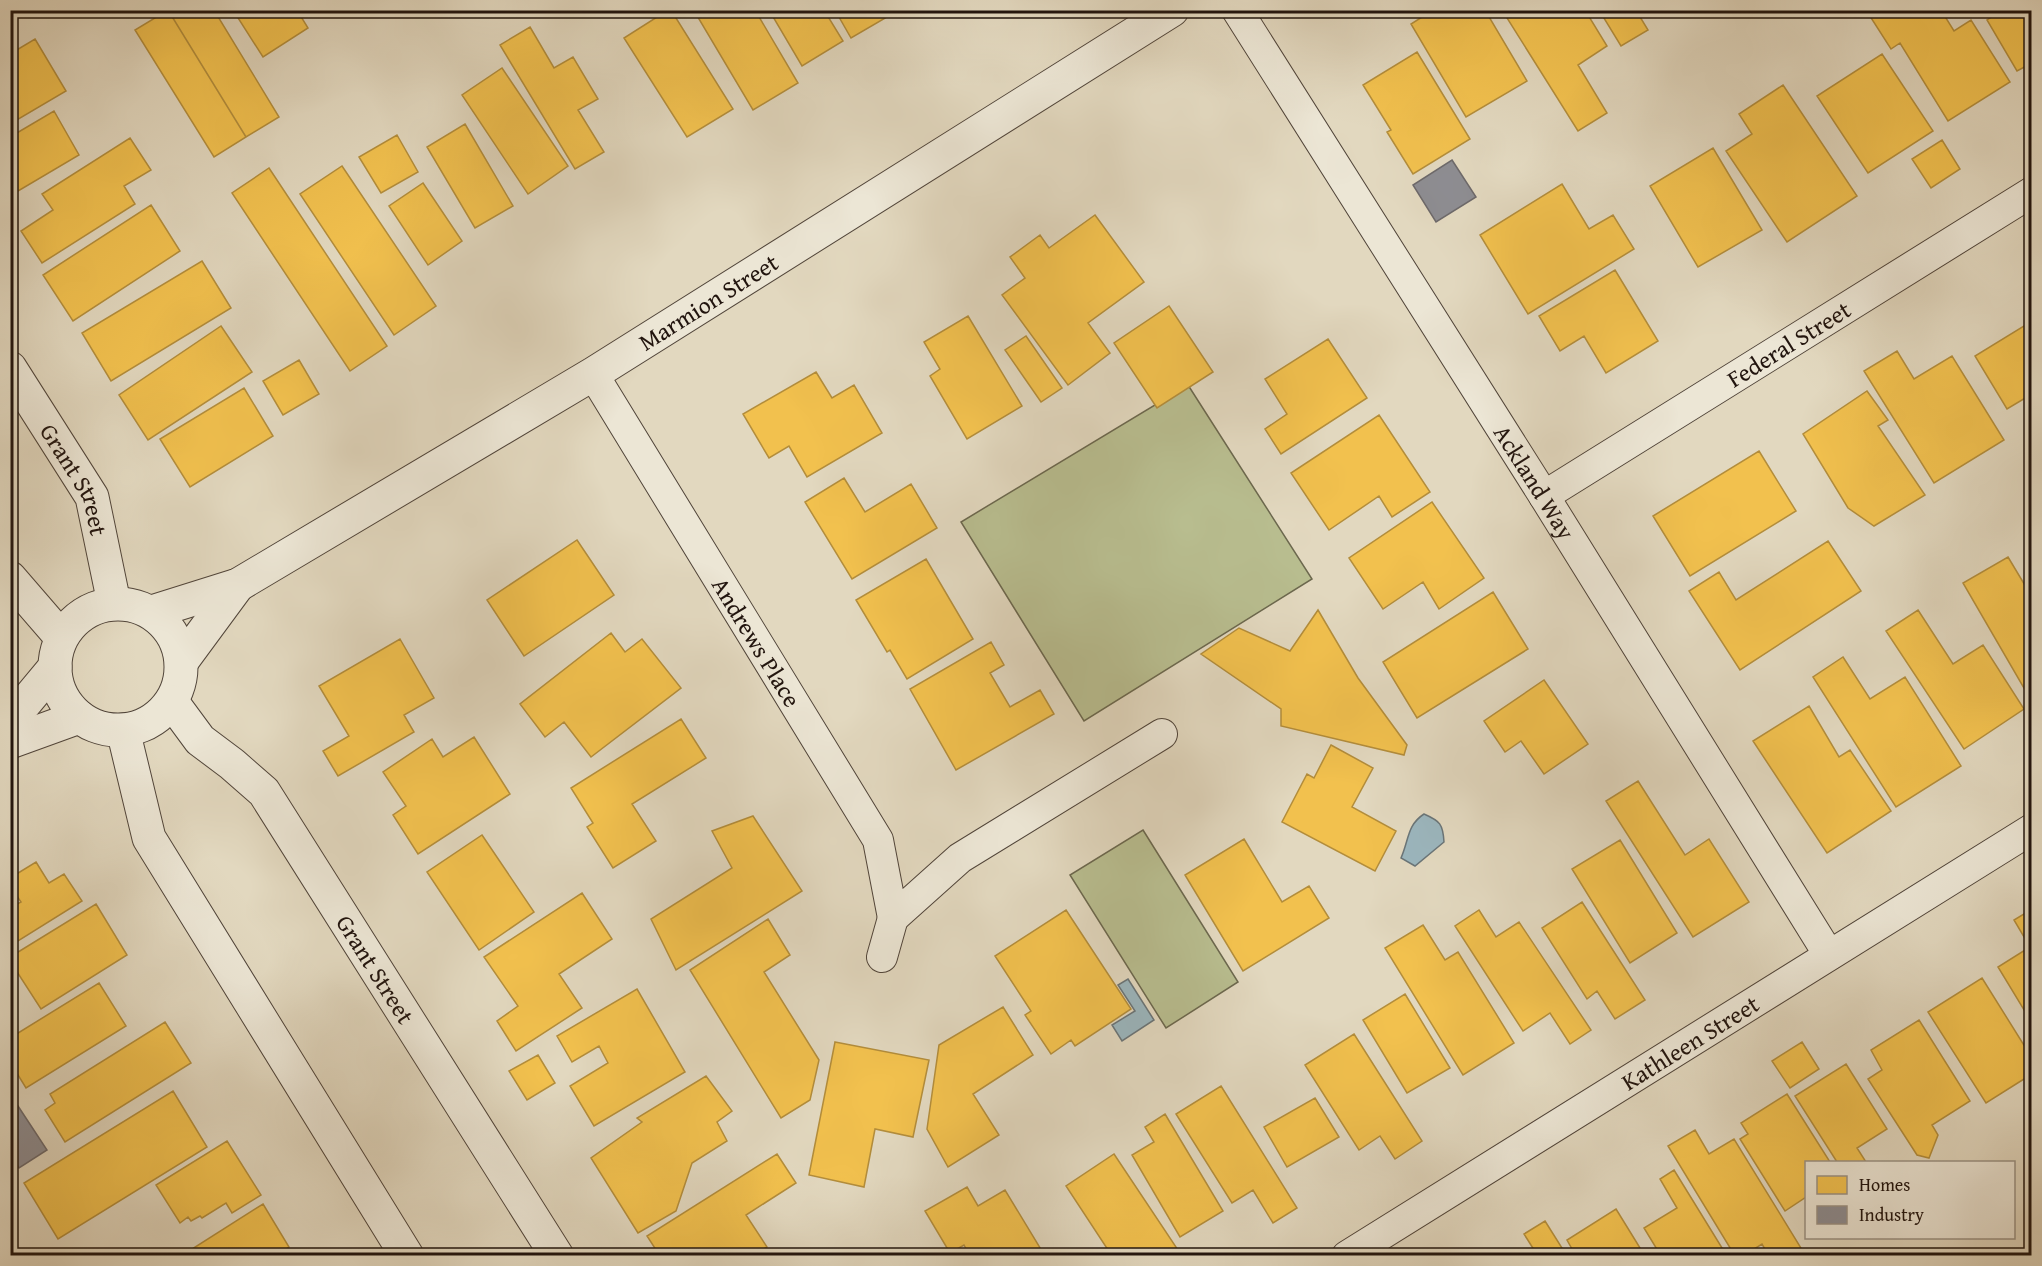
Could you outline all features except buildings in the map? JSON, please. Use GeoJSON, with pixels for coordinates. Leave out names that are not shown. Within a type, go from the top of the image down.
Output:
{"type":"FeatureCollection","features":[{"type":"Feature","properties":{"kind":"street","name":"Marmion Street"},"geometry":{"type":"LineString","coordinates":[[152,612],[238,585],[593,374],[1172,10]]}},
{"type":"Feature","properties":{"kind":"street","name":"Ackland Way"},"geometry":{"type":"LineString","coordinates":[[1237,10],[1544,496],[1829,955]]}},
{"type":"Feature","properties":{"kind":"street","name":"Federal Street"},"geometry":{"type":"LineString","coordinates":[[1544,496],[2031,192]]}},
{"type":"Feature","properties":{"kind":"street","name":"Grant Street"},"geometry":{"type":"LineString","coordinates":[[10,368],[92,496],[114,603]]}},
{"type":"Feature","properties":{"kind":"street","name":"Andrews Place"},"geometry":{"type":"LineString","coordinates":[[593,374],[878,840],[893,918],[882,957]]}},
{"type":"Feature","properties":{"kind":"street"},"geometry":{"type":"LineString","coordinates":[[10,578],[58,652],[57,686],[66,703],[79,717],[92,725],[108,730],[123,730],[142,726],[159,716],[172,702],[180,682],[182,661],[177,642],[167,625],[152,612],[134,604],[114,603],[93,608],[74,620],[58,652],[10,721]]}},
{"type":"Feature","properties":{"kind":"street","name":"Marmion Street"},"geometry":{"type":"LineString","coordinates":[[182,661],[238,585]]}},
{"type":"Feature","properties":{"kind":"street","name":"Grant Street"},"geometry":{"type":"LineString","coordinates":[[172,702],[200,741],[232,764],[264,792],[558,1256]]}},
{"type":"Feature","properties":{"kind":"street"},"geometry":{"type":"LineString","coordinates":[[10,742],[79,717]]}},
{"type":"Feature","properties":{"kind":"street"},"geometry":{"type":"LineString","coordinates":[[123,730],[149,838],[407,1256]]}},
{"type":"Feature","properties":{"kind":"street"},"geometry":{"type":"LineString","coordinates":[[893,918],[960,858],[1162,734]]}},
{"type":"Feature","properties":{"kind":"street","name":"Kathleen Street"},"geometry":{"type":"LineString","coordinates":[[1347,1256],[2031,829]]}},
{"type":"Feature","properties":{"kind":"green space"},"geometry":{"type":"Polygon","coordinates":[[[1188,385],[1312,579],[1084,721],[961,522],[1188,385]]]}},
{"type":"Feature","properties":{"kind":"green space"},"geometry":{"type":"Polygon","coordinates":[[[1143,830],[1238,982],[1166,1028],[1070,875],[1143,830]]]}},
{"type":"Feature","properties":{"kind":"water"},"geometry":{"type":"Polygon","coordinates":[[[1424,814],[1440,824],[1444,842],[1415,866],[1401,858],[1411,828],[1424,814]]]}},
{"type":"Feature","properties":{"kind":"water"},"geometry":{"type":"Polygon","coordinates":[[[1128,979],[1154,1020],[1122,1041],[1112,1025],[1135,1011],[1118,985],[1128,979]]]}}]}
